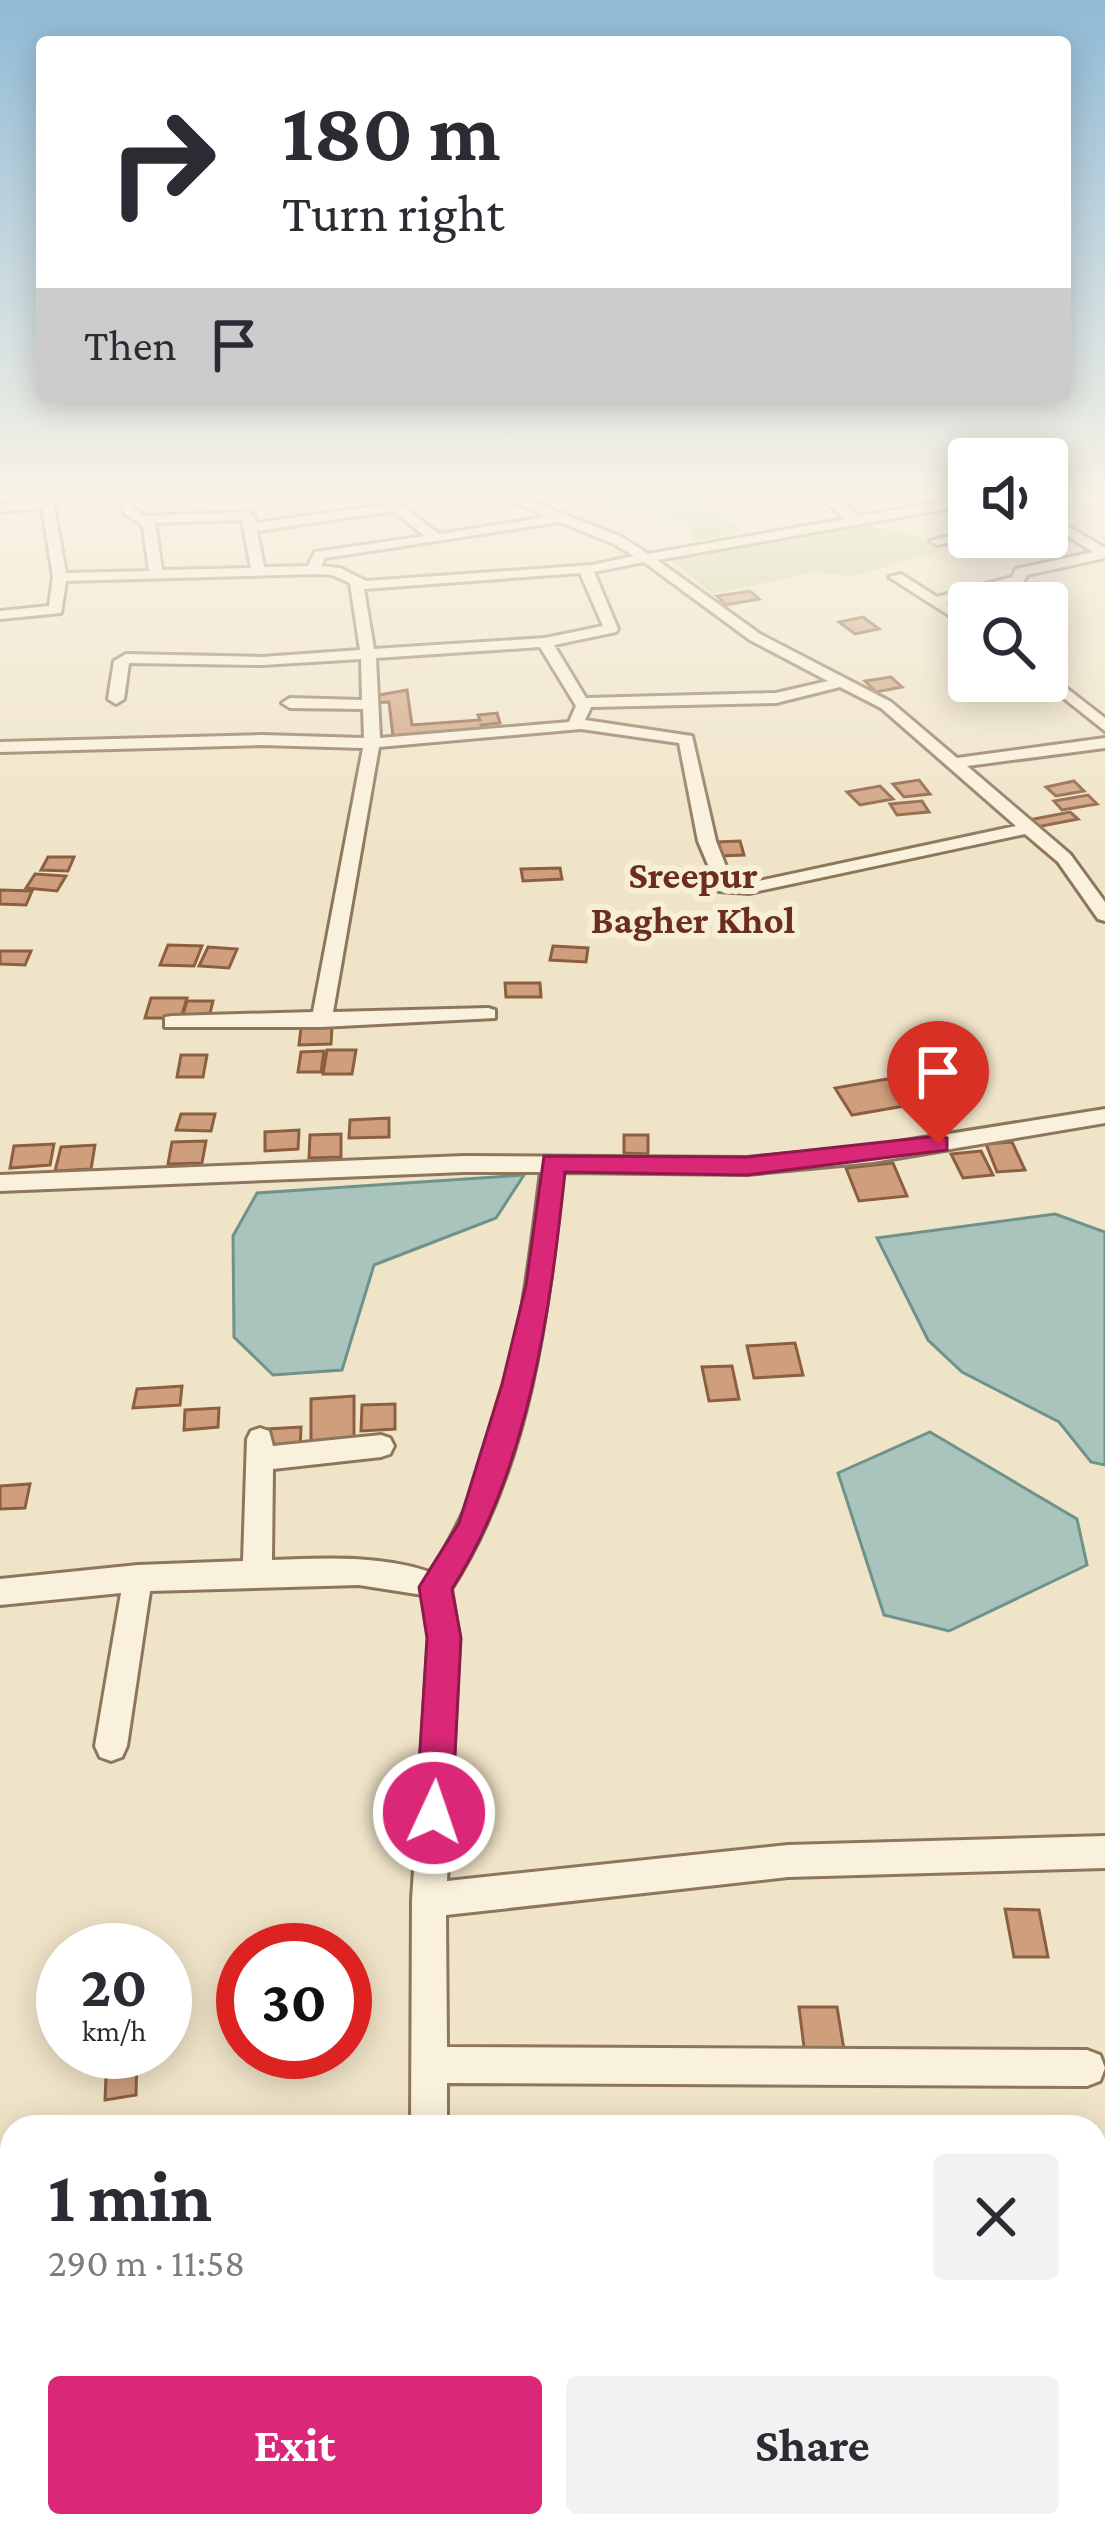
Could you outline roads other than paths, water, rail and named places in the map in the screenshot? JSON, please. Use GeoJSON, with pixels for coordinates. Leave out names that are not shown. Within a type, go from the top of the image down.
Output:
{"type":"FeatureCollection","features":[{"type":"Feature","properties":{"kind":"street"},"geometry":{"type":"LineString","coordinates":[[321,1021],[372,743],[361,615]]}},
{"type":"Feature","properties":{"kind":"street"},"geometry":{"type":"LineString","coordinates":[[116,699],[121,661],[126,658],[193,656],[230,661],[545,642],[612,628],[606,615]]}},
{"type":"Feature","properties":{"kind":"street"},"geometry":{"type":"LineString","coordinates":[[724,615],[886,705],[1076,870],[1105,915]]}},
{"type":"Feature","properties":{"kind":"street"},"geometry":{"type":"LineString","coordinates":[[545,642],[582,704],[579,724]]}},
{"type":"Feature","properties":{"kind":"street"},"geometry":{"type":"LineString","coordinates":[[582,704],[776,698],[844,682]]}},
{"type":"Feature","properties":{"kind":"street"},"geometry":{"type":"LineString","coordinates":[[1068,695],[1105,726]]}},
{"type":"Feature","properties":{"kind":"street"},"geometry":{"type":"LineString","coordinates":[[290,703],[370,705]]}},
{"type":"Feature","properties":{"kind":"street"},"geometry":{"type":"LineString","coordinates":[[313,740],[319,703]]}},
{"type":"Feature","properties":{"kind":"street"},"geometry":{"type":"LineString","coordinates":[[0,747],[313,740],[372,743],[579,724],[686,739],[707,841],[725,887],[749,888],[1024,829]]}},
{"type":"Feature","properties":{"kind":"street"},"geometry":{"type":"LineString","coordinates":[[955,763],[1105,743]]}},
{"type":"Feature","properties":{"kind":"street"},"geometry":{"type":"LineString","coordinates":[[172,1022],[488,1014]]}},
{"type":"Feature","properties":{"kind":"street"},"geometry":{"type":"LineString","coordinates":[[0,1183],[553,1162],[800,1162],[1105,1116]]}},
{"type":"Feature","properties":{"kind":"street"},"geometry":{"type":"LineString","coordinates":[[429,2115],[429,1900],[444,1638],[436,1587],[474,1528],[516,1384],[539,1285],[553,1162]]}},
{"type":"Feature","properties":{"kind":"street"},"geometry":{"type":"LineString","coordinates":[[257,1575],[260,1449],[381,1446]]}},
{"type":"Feature","properties":{"kind":"street"},"geometry":{"type":"LineString","coordinates":[[0,1592],[138,1578],[257,1575],[387,1574],[421,1578],[436,1587]]}},
{"type":"Feature","properties":{"kind":"street"},"geometry":{"type":"LineString","coordinates":[[111,1746],[138,1578]]}},
{"type":"Feature","properties":{"kind":"street"},"geometry":{"type":"LineString","coordinates":[[429,1900],[788,1861],[1105,1852]]}},
{"type":"Feature","properties":{"kind":"street"},"geometry":{"type":"LineString","coordinates":[[431,2065],[1087,2068]]}},
{"type":"Feature","properties":{"kind":"water"},"geometry":{"type":"Polygon","coordinates":[[[524,1175],[496,1218],[374,1265],[342,1370],[273,1375],[234,1337],[233,1236],[257,1193],[524,1175]]]}},
{"type":"Feature","properties":{"kind":"water"},"geometry":{"type":"Polygon","coordinates":[[[1055,1214],[1105,1232],[1105,1465],[1091,1462],[1059,1422],[962,1372],[928,1340],[877,1238],[1055,1214]]]}},
{"type":"Feature","properties":{"kind":"water"},"geometry":{"type":"Polygon","coordinates":[[[930,1432],[1077,1519],[1087,1565],[949,1631],[884,1615],[838,1473],[930,1432]]]}},
{"type":"Feature","properties":{"kind":"district","name":"Sreepur Bagher Khol"},"geometry":{"type":"Point","coordinates":[693,896]}}]}
